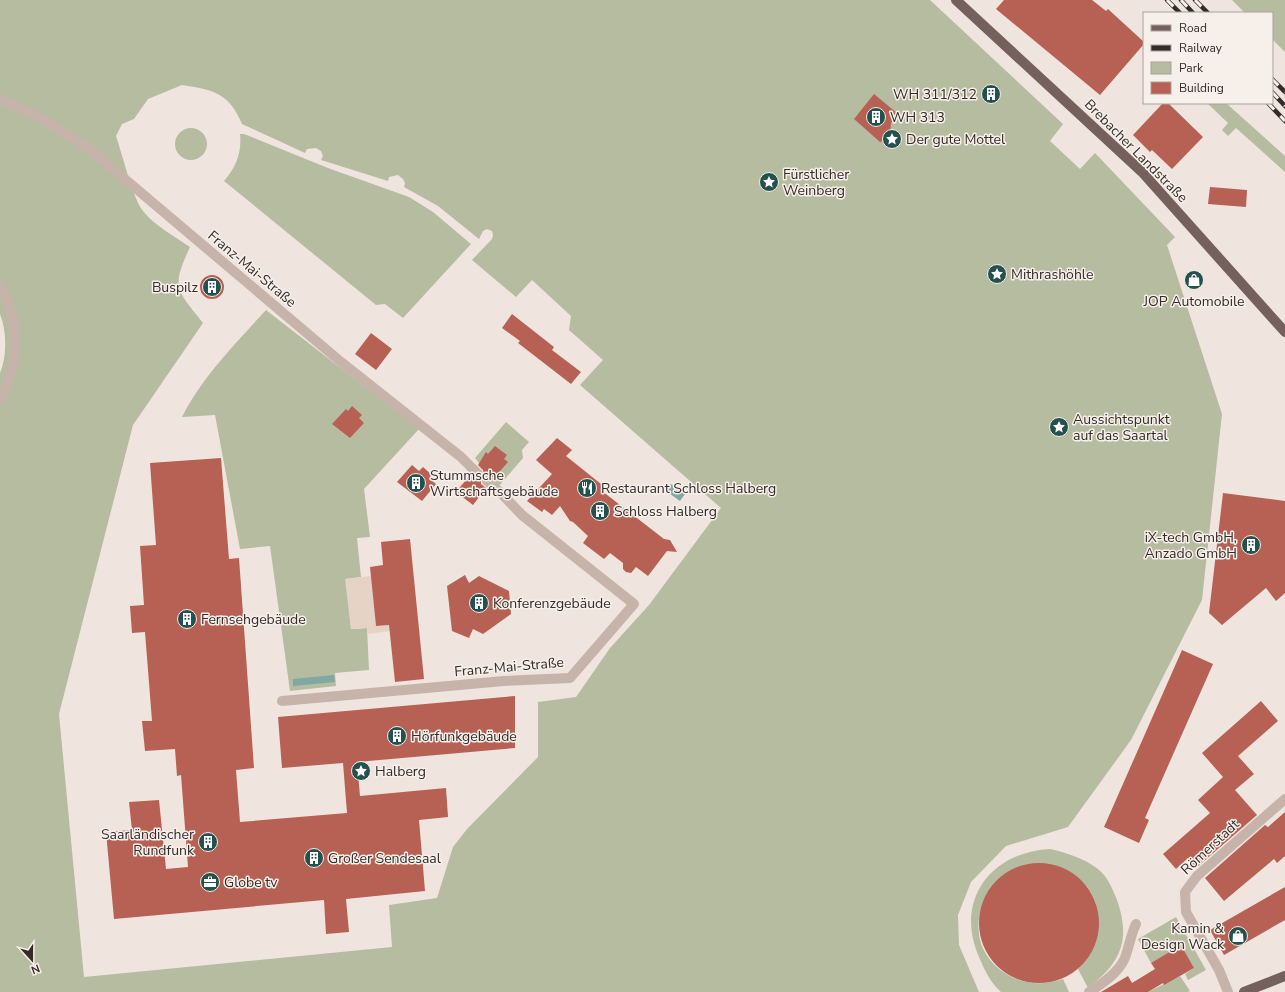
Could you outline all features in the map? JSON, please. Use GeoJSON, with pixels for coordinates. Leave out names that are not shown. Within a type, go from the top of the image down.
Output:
{"type":"FeatureCollection","features":[{"type":"Feature","properties":{"kind":"main road","name":"Brebacher Landstraße"},"geometry":{"type":"LineString","coordinates":[[956,0],[1142,172],[1285,332]]}},
{"type":"Feature","properties":{"kind":"main road"},"geometry":{"type":"LineString","coordinates":[[1244,992],[1285,976]]}},
{"type":"Feature","properties":{"kind":"street","name":"Franz-Mai-Straße"},"geometry":{"type":"LineString","coordinates":[[0,99],[35,115],[86,147],[341,362],[461,457],[478,474]]}},
{"type":"Feature","properties":{"kind":"street"},"geometry":{"type":"LineString","coordinates":[[0,286],[12,318],[14,355],[13,370],[0,400]]}},
{"type":"Feature","properties":{"kind":"street","name":"Franz-Mai-Straße"},"geometry":{"type":"LineString","coordinates":[[282,701],[504,681],[570,678],[634,604],[522,515],[500,492],[487,482]]}},
{"type":"Feature","properties":{"kind":"street","name":"Römerstadt"},"geometry":{"type":"LineString","coordinates":[[1228,992],[1219,970],[1186,912],[1185,892],[1197,876],[1285,799]]}},
{"type":"Feature","properties":{"kind":"street"},"geometry":{"type":"LineString","coordinates":[[1089,992],[1108,980],[1123,961],[1131,934],[1136,924]]}},
{"type":"Feature","properties":{"kind":"green space"},"geometry":{"type":"Polygon","coordinates":[[[0,0],[930,0],[1063,124],[1050,141],[1080,169],[1095,153],[1175,237],[1167,245],[1222,414],[1202,600],[1131,740],[1068,827],[1006,846],[971,882],[958,915],[959,945],[979,992],[0,992],[0,373],[5,352],[5,336],[0,314],[0,0]],[[182,85],[148,99],[134,119],[122,124],[116,136],[135,197],[143,211],[159,226],[190,247],[180,271],[179,288],[187,303],[203,323],[133,425],[59,714],[84,977],[392,947],[389,905],[437,898],[453,847],[467,829],[538,757],[538,702],[576,697],[610,648],[649,605],[721,508],[580,385],[603,360],[569,330],[571,316],[532,280],[516,297],[472,260],[492,239],[492,231],[487,229],[483,231],[479,239],[438,206],[404,187],[405,183],[403,179],[398,175],[389,177],[388,181],[321,160],[323,156],[321,151],[316,148],[307,149],[305,153],[242,124],[232,106],[226,99],[212,91],[182,85]]]}},
{"type":"Feature","properties":{"kind":"green space"},"geometry":{"type":"Polygon","coordinates":[[[1232,0],[1285,0],[1285,52],[1273,40],[1273,12],[1244,12],[1232,0]]]}},
{"type":"Feature","properties":{"kind":"green space"},"geometry":{"type":"Polygon","coordinates":[[[1208,104],[1227,104],[1285,156],[1285,172],[1236,128],[1228,136],[1222,130],[1228,123],[1208,104]]]}},
{"type":"Feature","properties":{"kind":"green space"},"geometry":{"type":"Polygon","coordinates":[[[188,128],[194,128],[204,135],[207,144],[206,150],[200,157],[194,160],[188,160],[178,153],[175,147],[175,141],[182,131],[188,128]]]}},
{"type":"Feature","properties":{"kind":"green space"},"geometry":{"type":"Polygon","coordinates":[[[240,134],[244,134],[328,168],[409,197],[433,212],[471,244],[403,318],[385,304],[376,305],[224,181],[235,165],[239,154],[240,134]]]}},
{"type":"Feature","properties":{"kind":"green space"},"geometry":{"type":"Polygon","coordinates":[[[266,310],[419,429],[364,489],[370,537],[357,538],[361,577],[346,579],[351,629],[367,628],[369,670],[335,673],[336,686],[290,691],[270,546],[240,549],[215,415],[182,417],[190,402],[209,374],[266,310]]]}},
{"type":"Feature","properties":{"kind":"green space"},"geometry":{"type":"Polygon","coordinates":[[[506,422],[529,442],[522,450],[523,458],[498,487],[475,458],[506,422]]]}},
{"type":"Feature","properties":{"kind":"green space"},"geometry":{"type":"Polygon","coordinates":[[[1050,849],[1069,854],[1087,862],[1098,869],[1107,879],[1117,900],[1121,914],[1123,939],[1120,950],[1108,969],[1088,988],[1078,969],[1092,948],[1096,936],[1098,910],[1094,898],[1088,887],[1078,878],[1051,865],[1026,865],[1005,875],[989,892],[980,914],[979,937],[989,958],[1010,976],[1023,981],[1036,983],[1063,979],[1069,992],[1001,992],[986,972],[972,936],[971,916],[975,899],[983,883],[995,869],[1010,859],[1029,852],[1050,849]]]}},
{"type":"Feature","properties":{"kind":"green space"},"geometry":{"type":"Polygon","coordinates":[[[1176,917],[1206,970],[1188,980],[1185,974],[1194,968],[1181,946],[1151,963],[1138,939],[1176,917]]]}},
{"type":"Feature","properties":{"kind":"green space"},"geometry":{"type":"Polygon","coordinates":[[[1180,976],[1190,991],[1148,992],[1180,976]]]}},
{"type":"Feature","properties":{"kind":"shaded area"},"geometry":{"type":"Polygon","coordinates":[[[371,576],[376,626],[389,625],[390,631],[368,634],[367,628],[351,629],[345,579],[371,576]]]}},
{"type":"Feature","properties":{"kind":"water"},"geometry":{"type":"Polygon","coordinates":[[[671,484],[685,494],[680,501],[666,491],[671,484]]]}},
{"type":"Feature","properties":{"kind":"water"},"geometry":{"type":"Polygon","coordinates":[[[334,675],[335,682],[293,686],[293,679],[334,675]]]}},
{"type":"Feature","properties":{"kind":"building"},"geometry":{"type":"Polygon","coordinates":[[[1004,0],[1092,0],[1106,11],[1108,9],[1143,41],[1143,45],[1100,95],[996,9],[1004,0]]]}},
{"type":"Feature","properties":{"kind":"building","name":"WH 311/312"},"geometry":{"type":"Polygon","coordinates":[[[994,86],[999,98],[989,103],[983,90],[994,86]]]}},
{"type":"Feature","properties":{"kind":"building","name":"WH 313"},"geometry":{"type":"Polygon","coordinates":[[[874,94],[898,114],[891,123],[890,138],[880,142],[854,119],[874,94]]]}},
{"type":"Feature","properties":{"kind":"building"},"geometry":{"type":"Polygon","coordinates":[[[1162,104],[1169,104],[1203,137],[1172,169],[1152,150],[1150,152],[1133,135],[1162,104]]]}},
{"type":"Feature","properties":{"kind":"building"},"geometry":{"type":"Polygon","coordinates":[[[1210,187],[1247,190],[1246,207],[1208,204],[1210,187]]]}},
{"type":"Feature","properties":{"kind":"building","name":"Buspilz"},"geometry":{"type":"Polygon","coordinates":[[[212,275],[217,276],[223,282],[223,292],[217,298],[212,299],[207,298],[201,292],[200,287],[201,282],[207,276],[212,275]]]}},
{"type":"Feature","properties":{"kind":"building"},"geometry":{"type":"Polygon","coordinates":[[[512,314],[554,347],[552,350],[581,372],[571,384],[518,343],[520,341],[502,328],[512,314]]]}},
{"type":"Feature","properties":{"kind":"building"},"geometry":{"type":"Polygon","coordinates":[[[371,333],[392,349],[376,370],[355,354],[371,333]]]}},
{"type":"Feature","properties":{"kind":"building"},"geometry":{"type":"Polygon","coordinates":[[[352,406],[362,415],[359,418],[364,423],[350,438],[332,424],[346,409],[348,411],[352,406]]]}},
{"type":"Feature","properties":{"kind":"building","name":"Schloss Halberg"},"geometry":{"type":"Polygon","coordinates":[[[557,438],[572,450],[566,456],[606,488],[602,491],[664,539],[670,540],[677,552],[667,551],[648,576],[636,567],[631,573],[626,572],[623,569],[623,563],[610,553],[604,559],[583,543],[588,536],[570,521],[560,506],[552,515],[544,509],[542,512],[527,501],[552,474],[536,460],[557,438]]]}},
{"type":"Feature","properties":{"kind":"building"},"geometry":{"type":"Polygon","coordinates":[[[495,446],[507,455],[504,459],[508,462],[494,478],[489,475],[484,475],[483,470],[478,465],[486,452],[488,454],[495,446]]]}},
{"type":"Feature","properties":{"kind":"building"},"geometry":{"type":"Polygon","coordinates":[[[221,458],[229,559],[239,558],[254,768],[236,770],[240,822],[347,813],[343,763],[282,768],[278,717],[515,696],[515,748],[357,762],[360,796],[446,788],[448,817],[419,820],[425,891],[346,899],[349,932],[326,934],[324,900],[114,919],[106,832],[132,830],[129,802],[159,800],[166,869],[188,867],[181,775],[177,776],[175,749],[145,751],[142,721],[152,721],[145,632],[132,633],[130,606],[144,605],[140,546],[156,545],[150,463],[221,458]]]}},
{"type":"Feature","properties":{"kind":"building","name":"Stummsche Wirtschaftsgebäude"},"geometry":{"type":"Polygon","coordinates":[[[412,465],[419,471],[423,467],[433,476],[430,479],[436,484],[422,501],[397,482],[412,465]]]}},
{"type":"Feature","properties":{"kind":"building"},"geometry":{"type":"Polygon","coordinates":[[[470,475],[476,480],[481,480],[481,484],[486,488],[473,505],[456,492],[470,475]]]}},
{"type":"Feature","properties":{"kind":"building","name":"iX-tech GmbH, Anzado GmbH"},"geometry":{"type":"Polygon","coordinates":[[[1223,493],[1285,501],[1285,593],[1276,601],[1266,588],[1222,625],[1209,613],[1223,493]]]}},
{"type":"Feature","properties":{"kind":"building"},"geometry":{"type":"Polygon","coordinates":[[[410,539],[424,679],[395,682],[389,625],[376,626],[370,567],[383,565],[381,542],[410,539]]]}},
{"type":"Feature","properties":{"kind":"building","name":"Konferenzgebäude"},"geometry":{"type":"Polygon","coordinates":[[[465,575],[469,583],[479,576],[509,591],[511,614],[483,634],[473,629],[469,638],[452,631],[447,586],[465,575]]]}},
{"type":"Feature","properties":{"kind":"building"},"geometry":{"type":"Polygon","coordinates":[[[1182,650],[1213,664],[1145,818],[1149,820],[1139,843],[1104,827],[1182,650]]]}},
{"type":"Feature","properties":{"kind":"building"},"geometry":{"type":"Polygon","coordinates":[[[1261,701],[1278,721],[1238,756],[1254,774],[1235,790],[1257,815],[1196,868],[1188,858],[1176,869],[1163,854],[1210,813],[1198,800],[1223,777],[1202,753],[1261,701]]]}},
{"type":"Feature","properties":{"kind":"building"},"geometry":{"type":"Polygon","coordinates":[[[1285,812],[1285,856],[1277,863],[1274,859],[1224,901],[1205,878],[1265,825],[1268,827],[1285,812]]]}},
{"type":"Feature","properties":{"kind":"building"},"geometry":{"type":"Polygon","coordinates":[[[1039,863],[1051,864],[1062,868],[1072,873],[1081,881],[1089,890],[1094,900],[1098,911],[1098,935],[1094,946],[1089,956],[1081,965],[1072,973],[1062,978],[1051,982],[1039,983],[1027,982],[1016,978],[1006,973],[997,965],[989,956],[984,946],[980,935],[979,923],[980,911],[984,900],[989,890],[997,881],[1006,873],[1016,868],[1027,864],[1039,863]]]}},
{"type":"Feature","properties":{"kind":"building"},"geometry":{"type":"Polygon","coordinates":[[[1285,887],[1285,920],[1224,955],[1210,930],[1285,887]]]}},
{"type":"Feature","properties":{"kind":"building"},"geometry":{"type":"Polygon","coordinates":[[[1181,945],[1194,968],[1148,992],[1101,992],[1128,976],[1132,983],[1155,969],[1151,963],[1181,945]]]}},
{"type":"Feature","properties":{"kind":"railway"},"geometry":{"type":"LineString","coordinates":[[1167,0],[1179,12]]}},
{"type":"Feature","properties":{"kind":"railway"},"geometry":{"type":"LineString","coordinates":[[1181,0],[1192,12]]}},
{"type":"Feature","properties":{"kind":"railway"},"geometry":{"type":"LineString","coordinates":[[1195,0],[1207,12]]}},
{"type":"Feature","properties":{"kind":"railway"},"geometry":{"type":"LineString","coordinates":[[1273,80],[1285,92]]}},
{"type":"Feature","properties":{"kind":"railway"},"geometry":{"type":"LineString","coordinates":[[1273,93],[1285,106]]}},
{"type":"Feature","properties":{"kind":"railway"},"geometry":{"type":"LineString","coordinates":[[1269,104],[1285,121]]}},
{"type":"Feature","properties":{"kind":"place","name":"WH 311/312"},"geometry":{"type":"Point","coordinates":[991,94]}},
{"type":"Feature","properties":{"kind":"place","name":"WH 313"},"geometry":{"type":"Point","coordinates":[876,117]}},
{"type":"Feature","properties":{"kind":"place","name":"Der gute Mottel"},"geometry":{"type":"Point","coordinates":[892,139]}},
{"type":"Feature","properties":{"kind":"place","name":"Fürstlicher Weinberg"},"geometry":{"type":"Point","coordinates":[769,182]}},
{"type":"Feature","properties":{"kind":"place","name":"Mithrashöhle"},"geometry":{"type":"Point","coordinates":[997,274]}},
{"type":"Feature","properties":{"kind":"place","name":"JOP Automobile"},"geometry":{"type":"Point","coordinates":[1194,280]}},
{"type":"Feature","properties":{"kind":"place","name":"Buspilz"},"geometry":{"type":"Point","coordinates":[212,287]}},
{"type":"Feature","properties":{"kind":"place","name":"Aussichtspunkt auf das Saartal"},"geometry":{"type":"Point","coordinates":[1059,427]}},
{"type":"Feature","properties":{"kind":"place","name":"Stummsche Wirtschaftsgebäude"},"geometry":{"type":"Point","coordinates":[416,483]}},
{"type":"Feature","properties":{"kind":"place","name":"Restaurant Schloss Halberg"},"geometry":{"type":"Point","coordinates":[587,488]}},
{"type":"Feature","properties":{"kind":"place","name":"Schloss Halberg"},"geometry":{"type":"Point","coordinates":[600,511]}},
{"type":"Feature","properties":{"kind":"place","name":"iX-tech GmbH, Anzado GmbH"},"geometry":{"type":"Point","coordinates":[1251,545]}},
{"type":"Feature","properties":{"kind":"place","name":"Konferenzgebäude"},"geometry":{"type":"Point","coordinates":[479,603]}},
{"type":"Feature","properties":{"kind":"place","name":"Fernsehgebäude"},"geometry":{"type":"Point","coordinates":[187,619]}},
{"type":"Feature","properties":{"kind":"place","name":"Hörfunkgebäude"},"geometry":{"type":"Point","coordinates":[397,736]}},
{"type":"Feature","properties":{"kind":"place","name":"Halberg"},"geometry":{"type":"Point","coordinates":[361,771]}},
{"type":"Feature","properties":{"kind":"place","name":"Saarländischer Rundfunk"},"geometry":{"type":"Point","coordinates":[208,842]}},
{"type":"Feature","properties":{"kind":"place","name":"Großer Sendesaal"},"geometry":{"type":"Point","coordinates":[314,858]}},
{"type":"Feature","properties":{"kind":"place","name":"Globe tv"},"geometry":{"type":"Point","coordinates":[210,882]}},
{"type":"Feature","properties":{"kind":"place","name":"Kamin & Design Wack"},"geometry":{"type":"Point","coordinates":[1238,936]}}]}
